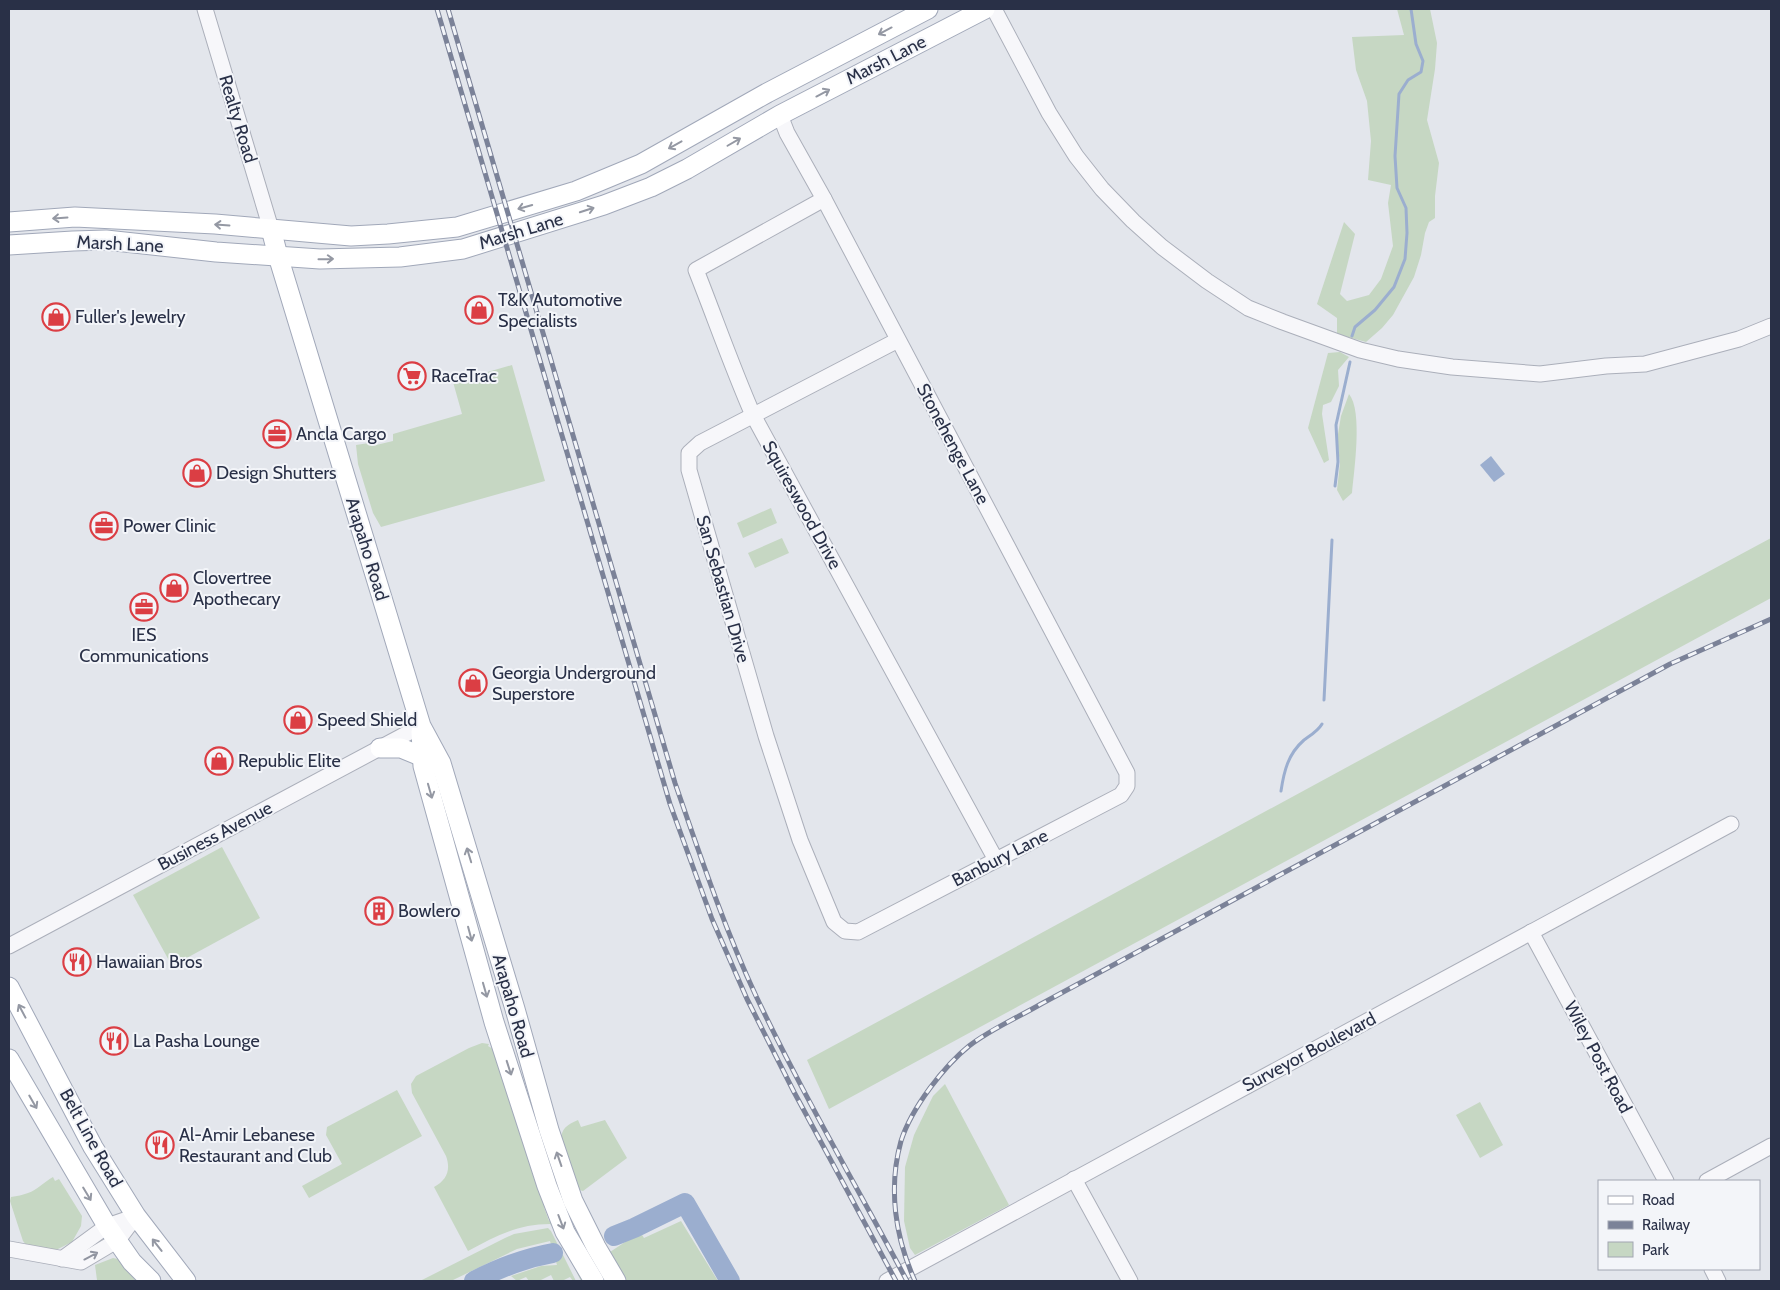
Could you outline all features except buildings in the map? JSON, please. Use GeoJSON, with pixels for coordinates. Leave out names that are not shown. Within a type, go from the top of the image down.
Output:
{"type":"FeatureCollection","features":[{"type":"Feature","properties":{"kind":"main road","name":"Marsh Lane"},"geometry":{"type":"LineString","coordinates":[[9,222],[75,217],[351,236],[457,227],[576,191],[641,164],[826,62],[928,9]]}},
{"type":"Feature","properties":{"kind":"main road","name":"Marsh Lane"},"geometry":{"type":"LineString","coordinates":[[9,245],[106,240],[320,259],[400,257],[463,248],[595,208],[651,187],[687,169],[780,116],[985,9]]}},
{"type":"Feature","properties":{"kind":"main road"},"geometry":{"type":"LineString","coordinates":[[718,121],[765,112],[780,116],[782,106],[789,93],[823,70],[826,62]]}},
{"type":"Feature","properties":{"kind":"main road","name":"Arapaho Road"},"geometry":{"type":"LineString","coordinates":[[271,229],[420,726],[441,763],[515,1009],[549,1130],[573,1201],[596,1247],[616,1281]]}},
{"type":"Feature","properties":{"kind":"main road","name":"Arapaho Road"},"geometry":{"type":"LineString","coordinates":[[420,726],[423,766],[494,1022],[538,1159],[565,1232],[594,1281]]}},
{"type":"Feature","properties":{"kind":"main road"},"geometry":{"type":"LineString","coordinates":[[380,748],[402,748],[422,757]]}},
{"type":"Feature","properties":{"kind":"main road","name":"Belt Line Road"},"geometry":{"type":"LineString","coordinates":[[9,987],[94,1147],[136,1216],[186,1281]]}},
{"type":"Feature","properties":{"kind":"main road","name":"Belt Line Road"},"geometry":{"type":"LineString","coordinates":[[9,1059],[112,1233],[132,1262],[151,1281]]}},
{"type":"Feature","properties":{"kind":"street","name":"Realty Road"},"geometry":{"type":"LineString","coordinates":[[205,9],[271,229]]}},
{"type":"Feature","properties":{"kind":"street"},"geometry":{"type":"LineString","coordinates":[[994,9],[1049,113],[1076,156],[1102,189],[1162,247],[1207,281],[1248,308],[1360,350],[1398,359],[1452,367],[1540,374],[1606,366],[1645,364],[1730,342],[1771,326]]}},
{"type":"Feature","properties":{"kind":"street","name":"Stonehenge Lane"},"geometry":{"type":"LineString","coordinates":[[780,116],[787,133],[824,199],[1127,773]]}},
{"type":"Feature","properties":{"kind":"street","name":"Squireswood Drive"},"geometry":{"type":"LineString","coordinates":[[824,199],[696,270],[724,341],[735,375],[753,414],[996,860]]}},
{"type":"Feature","properties":{"kind":"street","name":"San Sebastian Drive"},"geometry":{"type":"LineString","coordinates":[[858,932],[844,931],[834,922],[800,840],[766,736],[689,470],[689,453],[700,443],[753,414],[898,340]]}},
{"type":"Feature","properties":{"kind":"street","name":"Business Avenue"},"geometry":{"type":"LineString","coordinates":[[9,946],[420,726]]}},
{"type":"Feature","properties":{"kind":"street","name":"Banbury Lane"},"geometry":{"type":"LineString","coordinates":[[858,932],[1121,795],[1127,786],[1127,773]]}},
{"type":"Feature","properties":{"kind":"street","name":"Surveyor Boulevard"},"geometry":{"type":"LineString","coordinates":[[887,1281],[1731,824]]}},
{"type":"Feature","properties":{"kind":"street","name":"Wiley Post Road"},"geometry":{"type":"LineString","coordinates":[[1531,932],[1665,1180]]}},
{"type":"Feature","properties":{"kind":"street"},"geometry":{"type":"LineString","coordinates":[[1709,1180],[1771,1146]]}},
{"type":"Feature","properties":{"kind":"street"},"geometry":{"type":"LineString","coordinates":[[1074,1180],[1130,1281]]}},
{"type":"Feature","properties":{"kind":"street"},"geometry":{"type":"LineString","coordinates":[[9,1249],[81,1262],[104,1250],[112,1233],[136,1216]]}},
{"type":"Feature","properties":{"kind":"green space"},"geometry":{"type":"Polygon","coordinates":[[[1397,9],[1430,9],[1437,43],[1427,120],[1439,163],[1435,196],[1435,218],[1429,222],[1425,233],[1414,277],[1393,315],[1366,342],[1337,334],[1337,318],[1317,304],[1344,222],[1355,234],[1340,294],[1347,301],[1369,295],[1381,279],[1393,246],[1388,203],[1391,185],[1368,180],[1371,141],[1367,101],[1356,70],[1352,37],[1404,35],[1397,9]]]}},
{"type":"Feature","properties":{"kind":"green space"},"geometry":{"type":"Polygon","coordinates":[[[1340,352],[1349,357],[1338,370],[1339,386],[1331,402],[1323,405],[1322,414],[1329,460],[1324,463],[1308,428],[1328,353],[1340,352]]]}},
{"type":"Feature","properties":{"kind":"green space"},"geometry":{"type":"Polygon","coordinates":[[[512,365],[545,481],[381,527],[373,513],[358,464],[356,445],[369,443],[372,446],[393,441],[393,434],[462,414],[453,382],[512,365]]]}},
{"type":"Feature","properties":{"kind":"green space"},"geometry":{"type":"Polygon","coordinates":[[[1349,394],[1356,414],[1356,456],[1352,493],[1343,501],[1337,490],[1340,463],[1337,440],[1341,416],[1349,394]]]}},
{"type":"Feature","properties":{"kind":"green space"},"geometry":{"type":"Polygon","coordinates":[[[771,508],[777,523],[743,538],[737,523],[771,508]]]}},
{"type":"Feature","properties":{"kind":"green space"},"geometry":{"type":"Polygon","coordinates":[[[782,538],[789,553],[755,568],[748,553],[782,538]]]}},
{"type":"Feature","properties":{"kind":"green space"},"geometry":{"type":"Polygon","coordinates":[[[1771,538],[1771,598],[829,1109],[807,1060],[1771,538]]]}},
{"type":"Feature","properties":{"kind":"green space"},"geometry":{"type":"Polygon","coordinates":[[[222,847],[260,918],[172,966],[133,895],[222,847]]]}},
{"type":"Feature","properties":{"kind":"green space"},"geometry":{"type":"Polygon","coordinates":[[[482,1043],[489,1044],[488,1046],[494,1048],[547,1205],[544,1207],[549,1221],[553,1222],[587,1281],[581,1281],[554,1227],[550,1224],[517,1229],[468,1251],[434,1187],[447,1174],[446,1156],[412,1093],[411,1084],[416,1076],[482,1043]]]}},
{"type":"Feature","properties":{"kind":"green space"},"geometry":{"type":"Polygon","coordinates":[[[945,1084],[1009,1205],[915,1255],[910,1248],[904,1221],[905,1167],[914,1135],[933,1096],[945,1084]]]}},
{"type":"Feature","properties":{"kind":"green space"},"geometry":{"type":"Polygon","coordinates":[[[397,1090],[422,1136],[309,1198],[302,1186],[342,1164],[326,1135],[327,1127],[397,1090]]]}},
{"type":"Feature","properties":{"kind":"green space"},"geometry":{"type":"Polygon","coordinates":[[[1480,1102],[1503,1145],[1480,1158],[1456,1115],[1480,1102]]]}},
{"type":"Feature","properties":{"kind":"green space"},"geometry":{"type":"Polygon","coordinates":[[[578,1120],[581,1127],[605,1120],[627,1158],[583,1191],[579,1190],[561,1141],[565,1128],[578,1120]]]}},
{"type":"Feature","properties":{"kind":"green space"},"geometry":{"type":"Polygon","coordinates":[[[53,1177],[55,1181],[59,1179],[82,1216],[81,1226],[72,1242],[54,1251],[27,1246],[23,1241],[10,1201],[11,1197],[31,1192],[53,1177]]]}},
{"type":"Feature","properties":{"kind":"green space"},"geometry":{"type":"Polygon","coordinates":[[[681,1221],[718,1281],[625,1281],[607,1254],[628,1240],[642,1235],[644,1238],[681,1221]]]}},
{"type":"Feature","properties":{"kind":"green space"},"geometry":{"type":"Polygon","coordinates":[[[548,1228],[576,1281],[573,1281],[570,1277],[562,1281],[554,1281],[551,1275],[539,1281],[529,1281],[526,1277],[517,1281],[511,1276],[541,1266],[557,1265],[550,1241],[517,1249],[451,1281],[420,1281],[514,1234],[548,1228]]]}},
{"type":"Feature","properties":{"kind":"green space"},"geometry":{"type":"Polygon","coordinates":[[[113,1258],[118,1259],[136,1281],[97,1280],[95,1265],[113,1258]]]}},
{"type":"Feature","properties":{"kind":"water"},"geometry":{"type":"Polygon","coordinates":[[[1491,456],[1505,474],[1494,482],[1480,465],[1491,456]]]}},
{"type":"Feature","properties":{"kind":"waterway"},"geometry":{"type":"LineString","coordinates":[[1352,336],[1355,327],[1375,310],[1394,287],[1405,259],[1406,208],[1397,188],[1395,156],[1399,94],[1408,80],[1421,72],[1423,61],[1416,44],[1411,9]]}},
{"type":"Feature","properties":{"kind":"waterway"},"geometry":{"type":"LineString","coordinates":[[1335,486],[1338,462],[1336,425],[1350,362]]}},
{"type":"Feature","properties":{"kind":"waterway"},"geometry":{"type":"LineString","coordinates":[[1324,700],[1332,540]]}},
{"type":"Feature","properties":{"kind":"waterway"},"geometry":{"type":"LineString","coordinates":[[1281,791],[1285,770],[1290,757],[1299,745],[1322,724]]}},
{"type":"Feature","properties":{"kind":"waterway"},"geometry":{"type":"LineString","coordinates":[[614,1236],[685,1203],[730,1281]]}},
{"type":"Feature","properties":{"kind":"waterway"},"geometry":{"type":"LineString","coordinates":[[474,1281],[512,1264],[553,1253]]}},
{"type":"Feature","properties":{"kind":"railway"},"geometry":{"type":"LineString","coordinates":[[437,9],[670,804],[712,919],[747,999],[794,1092],[896,1281]]}},
{"type":"Feature","properties":{"kind":"railway"},"geometry":{"type":"LineString","coordinates":[[448,9],[675,783],[703,864],[733,944],[756,996],[811,1104],[907,1281]]}},
{"type":"Feature","properties":{"kind":"railway"},"geometry":{"type":"LineString","coordinates":[[915,1281],[898,1230],[894,1194],[897,1159],[901,1141],[910,1120],[926,1094],[939,1076],[969,1046],[1004,1024],[1670,664],[1771,619]]}},
{"type":"Feature","properties":{"kind":"place","name":"T&K Automotive Specialists"},"geometry":{"type":"Point","coordinates":[479,310]}},
{"type":"Feature","properties":{"kind":"place","name":"Fuller's Jewelry"},"geometry":{"type":"Point","coordinates":[56,317]}},
{"type":"Feature","properties":{"kind":"place","name":"RaceTrac"},"geometry":{"type":"Point","coordinates":[412,376]}},
{"type":"Feature","properties":{"kind":"place","name":"Ancla Cargo"},"geometry":{"type":"Point","coordinates":[277,434]}},
{"type":"Feature","properties":{"kind":"place","name":"Design Shutters"},"geometry":{"type":"Point","coordinates":[197,473]}},
{"type":"Feature","properties":{"kind":"place","name":"Power Clinic"},"geometry":{"type":"Point","coordinates":[104,526]}},
{"type":"Feature","properties":{"kind":"place","name":"Clovertree Apothecary"},"geometry":{"type":"Point","coordinates":[174,588]}},
{"type":"Feature","properties":{"kind":"place","name":"IES Communications"},"geometry":{"type":"Point","coordinates":[144,607]}},
{"type":"Feature","properties":{"kind":"place","name":"Georgia Underground Superstore"},"geometry":{"type":"Point","coordinates":[473,683]}},
{"type":"Feature","properties":{"kind":"place","name":"Speed Shield"},"geometry":{"type":"Point","coordinates":[298,720]}},
{"type":"Feature","properties":{"kind":"place","name":"Republic Elite"},"geometry":{"type":"Point","coordinates":[219,761]}},
{"type":"Feature","properties":{"kind":"place","name":"Bowlero"},"geometry":{"type":"Point","coordinates":[379,911]}},
{"type":"Feature","properties":{"kind":"place","name":"Hawaiian Bros"},"geometry":{"type":"Point","coordinates":[77,962]}},
{"type":"Feature","properties":{"kind":"place","name":"La Pasha Lounge"},"geometry":{"type":"Point","coordinates":[114,1041]}},
{"type":"Feature","properties":{"kind":"place","name":"Al-Amir Lebanese Restaurant and Club"},"geometry":{"type":"Point","coordinates":[160,1145]}}]}
